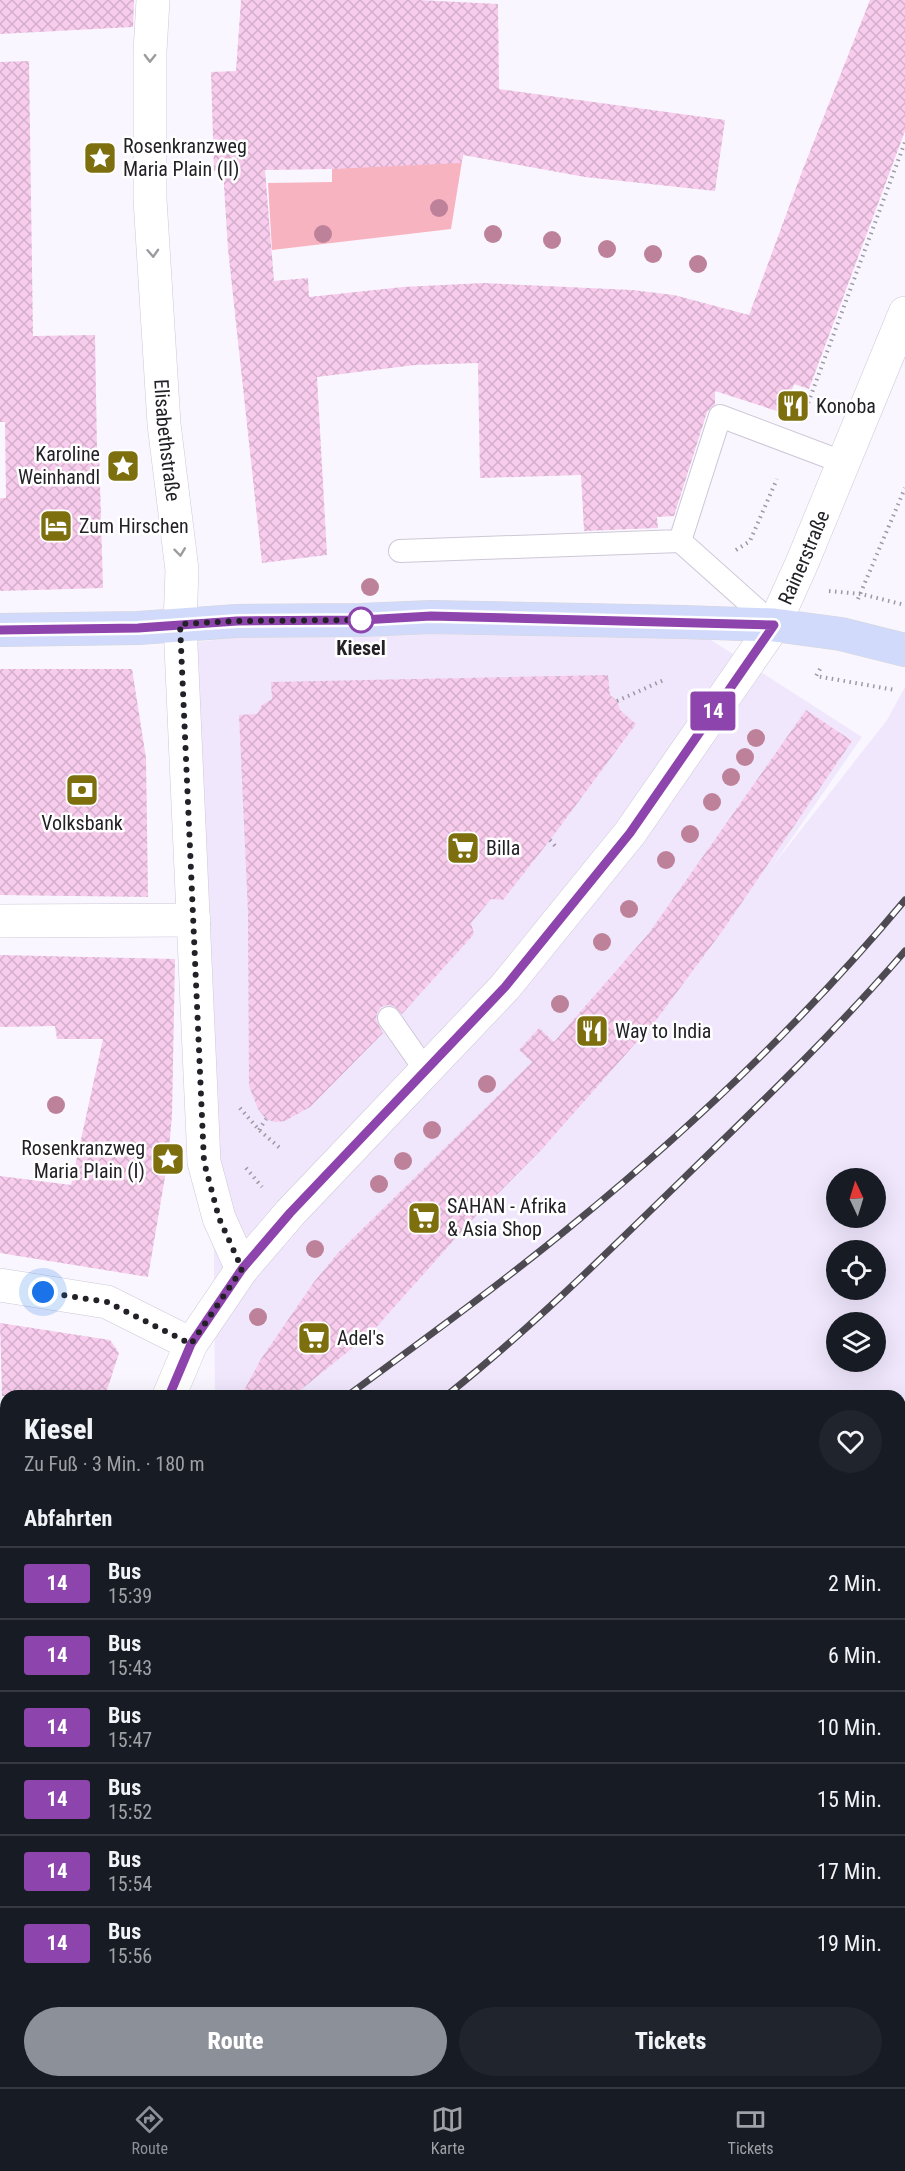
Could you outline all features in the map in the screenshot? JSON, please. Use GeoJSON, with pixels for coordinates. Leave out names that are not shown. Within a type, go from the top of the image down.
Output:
{"type":"FeatureCollection","features":[{"type":"Feature","properties":{"kind":"main road"},"geometry":{"type":"LineString","coordinates":[[0,630],[138,628],[237,621],[362,620],[431,616],[774,625],[841,634],[905,650]]}},
{"type":"Feature","properties":{"kind":"street","name":"Elisabethstraße"},"geometry":{"type":"LineString","coordinates":[[153,0],[150,52],[151,210],[164,424],[182,570],[180,624],[204,1162],[219,1218],[242,1269]]}},
{"type":"Feature","properties":{"kind":"street","name":"Rainerstraße"},"geometry":{"type":"LineString","coordinates":[[172,1390],[191,1344],[242,1269],[290,1213],[505,987],[630,833],[774,625],[802,563],[905,313]]}},
{"type":"Feature","properties":{"kind":"street"},"geometry":{"type":"LineString","coordinates":[[0,921],[194,920]]}},
{"type":"Feature","properties":{"kind":"street"},"geometry":{"type":"LineString","coordinates":[[0,1286],[107,1302],[191,1344]]}},
{"type":"Feature","properties":{"kind":"lane"},"geometry":{"type":"LineString","coordinates":[[680,541],[720,416],[842,462]]}},
{"type":"Feature","properties":{"kind":"lane"},"geometry":{"type":"LineString","coordinates":[[400,551],[680,541],[774,625]]}},
{"type":"Feature","properties":{"kind":"lane"},"geometry":{"type":"LineString","coordinates":[[389,1018],[426,1071]]}},
{"type":"Feature","properties":{"kind":"path"},"geometry":{"type":"LineString","coordinates":[[803,416],[905,142]]}},
{"type":"Feature","properties":{"kind":"path"},"geometry":{"type":"LineString","coordinates":[[710,568],[750,541],[777,479]]}},
{"type":"Feature","properties":{"kind":"path"},"geometry":{"type":"LineString","coordinates":[[905,488],[861,594],[905,606]]}},
{"type":"Feature","properties":{"kind":"path"},"geometry":{"type":"LineString","coordinates":[[816,676],[896,690]]}},
{"type":"Feature","properties":{"kind":"path"},"geometry":{"type":"LineString","coordinates":[[617,701],[666,679]]}},
{"type":"Feature","properties":{"kind":"path"},"geometry":{"type":"LineString","coordinates":[[550,840],[556,847]]}},
{"type":"Feature","properties":{"kind":"path"},"geometry":{"type":"LineString","coordinates":[[240,1107],[259,1130],[281,1149]]}},
{"type":"Feature","properties":{"kind":"path"},"geometry":{"type":"LineString","coordinates":[[259,1130],[266,1119]]}},
{"type":"Feature","properties":{"kind":"shaded area"},"geometry":{"type":"Polygon","coordinates":[[[463,155],[451,229],[272,250],[268,183],[332,182],[332,169],[463,155]]]}},
{"type":"Feature","properties":{"kind":"shaded area"},"geometry":{"type":"Polygon","coordinates":[[[431,617],[683,622],[862,737],[771,868],[887,720],[905,687],[905,1390],[215,1390],[212,990],[196,642],[431,617]]]}},
{"type":"Feature","properties":{"kind":"building"},"geometry":{"type":"Polygon","coordinates":[[[0,0],[134,0],[133,27],[0,34],[0,0]]]}},
{"type":"Feature","properties":{"kind":"building"},"geometry":{"type":"Polygon","coordinates":[[[241,0],[418,0],[498,4],[499,89],[725,120],[715,191],[585,177],[463,155],[461,163],[265,170],[274,281],[308,278],[309,297],[403,287],[484,283],[632,290],[674,295],[749,315],[803,169],[870,0],[905,0],[905,131],[809,389],[794,384],[783,413],[715,391],[715,404],[707,412],[674,516],[657,517],[658,528],[584,531],[581,475],[480,478],[478,363],[415,365],[317,377],[327,555],[262,563],[228,249],[223,170],[214,171],[211,72],[236,71],[241,0]]]}},
{"type":"Feature","properties":{"kind":"building"},"geometry":{"type":"Polygon","coordinates":[[[29,61],[33,336],[95,335],[103,588],[0,591],[0,498],[6,498],[5,422],[0,422],[0,62],[29,61]]]}},
{"type":"Feature","properties":{"kind":"building","name":"Volksbank"},"geometry":{"type":"Polygon","coordinates":[[[0,669],[132,669],[146,758],[148,897],[0,895],[0,669]]]}},
{"type":"Feature","properties":{"kind":"building","name":"Kiesel"},"geometry":{"type":"Polygon","coordinates":[[[608,675],[610,695],[617,701],[620,710],[636,724],[550,840],[503,900],[491,899],[471,923],[474,934],[402,1014],[394,1006],[381,1007],[376,1020],[383,1033],[310,1107],[285,1121],[275,1122],[266,1119],[258,1109],[249,1086],[248,912],[239,715],[257,714],[262,705],[272,699],[271,682],[608,675]]]}},
{"type":"Feature","properties":{"kind":"building"},"geometry":{"type":"Polygon","coordinates":[[[806,710],[852,741],[723,930],[657,1019],[542,1149],[471,1221],[371,1333],[300,1390],[244,1390],[261,1359],[314,1282],[338,1253],[532,1062],[519,1050],[539,1028],[554,1042],[649,933],[806,710]]]}},
{"type":"Feature","properties":{"kind":"building"},"geometry":{"type":"Polygon","coordinates":[[[0,955],[175,959],[172,1115],[168,1159],[148,1277],[0,1253],[0,1176],[71,1185],[103,1039],[57,1039],[55,1026],[0,1027],[0,955]]]}},
{"type":"Feature","properties":{"kind":"building"},"geometry":{"type":"Polygon","coordinates":[[[0,1323],[110,1340],[119,1353],[107,1390],[2,1390],[0,1323]]]}},
{"type":"Feature","properties":{"kind":"railway"},"geometry":{"type":"LineString","coordinates":[[355,1390],[516,1270],[660,1151],[746,1071],[828,988],[905,900]]}},
{"type":"Feature","properties":{"kind":"railway"},"geometry":{"type":"LineString","coordinates":[[453,1390],[538,1318],[625,1235],[797,1067],[905,951]]}},
{"type":"Feature","properties":{"kind":"bus line","name":"14"},"geometry":{"type":"LineString","coordinates":[[0,630],[138,628],[237,621],[362,620],[431,616],[774,625],[630,833],[505,987],[290,1213],[242,1269],[191,1344],[172,1390]]}},
{"type":"Feature","properties":{"kind":"place","name":"Rosenkranzweg Maria Plain (II)"},"geometry":{"type":"Point","coordinates":[100,158]}},
{"type":"Feature","properties":{"kind":"place","name":"Konoba"},"geometry":{"type":"Point","coordinates":[793,406]}},
{"type":"Feature","properties":{"kind":"place","name":"Karoline Weinhandl"},"geometry":{"type":"Point","coordinates":[123,466]}},
{"type":"Feature","properties":{"kind":"place","name":"Zum Hirschen"},"geometry":{"type":"Point","coordinates":[56,526]}},
{"type":"Feature","properties":{"kind":"place","name":"Kiesel"},"geometry":{"type":"Point","coordinates":[361,620]}},
{"type":"Feature","properties":{"kind":"place","name":"Volksbank"},"geometry":{"type":"Point","coordinates":[82,790]}},
{"type":"Feature","properties":{"kind":"place","name":"Billa"},"geometry":{"type":"Point","coordinates":[463,848]}},
{"type":"Feature","properties":{"kind":"place","name":"Way to India"},"geometry":{"type":"Point","coordinates":[592,1031]}},
{"type":"Feature","properties":{"kind":"place","name":"Rosenkranzweg Maria Plain (I)"},"geometry":{"type":"Point","coordinates":[168,1159]}},
{"type":"Feature","properties":{"kind":"place","name":"SAHAN - Afrika & Asia Shop"},"geometry":{"type":"Point","coordinates":[424,1218]}},
{"type":"Feature","properties":{"kind":"place","name":"Adel's"},"geometry":{"type":"Point","coordinates":[314,1338]}},
{"type":"Feature","properties":{"kind":"route"},"geometry":{"type":"LineString","coordinates":[[43,1292],[107,1302],[191,1344],[242,1269],[219,1218],[204,1162],[180,624],[361,620]]}}]}
